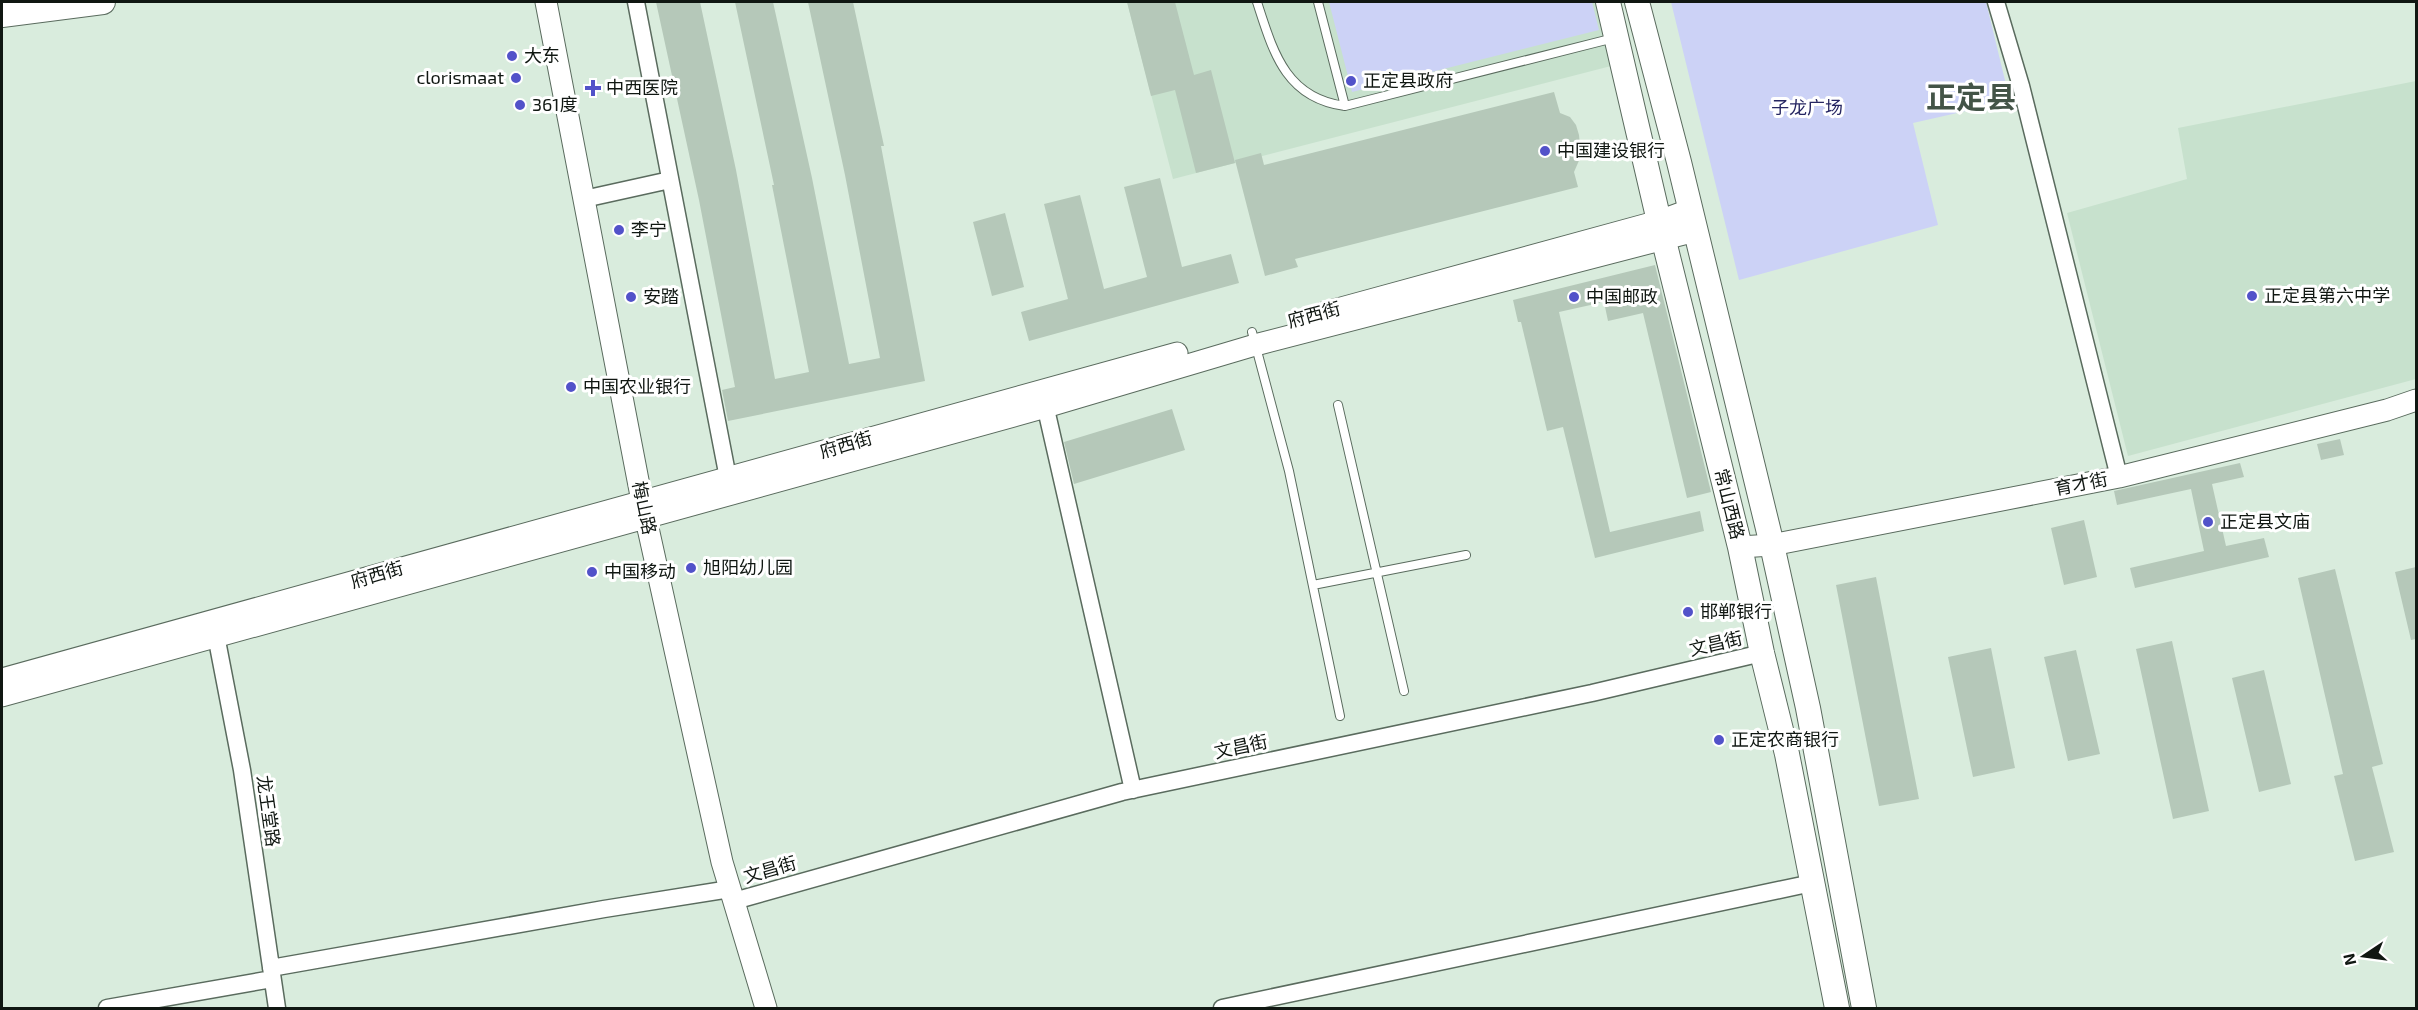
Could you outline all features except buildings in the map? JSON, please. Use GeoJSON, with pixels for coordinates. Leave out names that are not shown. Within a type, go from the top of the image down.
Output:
{"type":"FeatureCollection","features":[{"type":"Feature","properties":{"kind":"main road"},"geometry":{"type":"LineString","coordinates":[[2,15],[103,2]]}},
{"type":"Feature","properties":{"kind":"main road","name":"常山西路"},"geometry":{"type":"LineString","coordinates":[[1608,2],[1661,230],[1740,547],[1786,754],[1837,1008]]}},
{"type":"Feature","properties":{"kind":"main road","name":"常山西路"},"geometry":{"type":"LineString","coordinates":[[1637,2],[1679,162],[1772,545],[1808,708],[1864,1008]]}},
{"type":"Feature","properties":{"kind":"street","name":"梅山路"},"geometry":{"type":"LineString","coordinates":[[546,2],[644,509],[732,895],[766,1008]]}},
{"type":"Feature","properties":{"kind":"street"},"geometry":{"type":"LineString","coordinates":[[636,2],[728,478]]}},
{"type":"Feature","properties":{"kind":"street"},"geometry":{"type":"LineString","coordinates":[[1996,2],[2021,86],[2119,477]]}},
{"type":"Feature","properties":{"kind":"street"},"geometry":{"type":"LineString","coordinates":[[584,199],[670,180]]}},
{"type":"Feature","properties":{"kind":"street","name":"府西街"},"geometry":{"type":"LineString","coordinates":[[644,509],[728,478],[1044,398],[1254,338],[1692,221]]}},
{"type":"Feature","properties":{"kind":"street"},"geometry":{"type":"LineString","coordinates":[[2,696],[214,629],[1044,398],[1133,790]]}},
{"type":"Feature","properties":{"kind":"street","name":"育才街"},"geometry":{"type":"LineString","coordinates":[[1740,547],[1772,545],[2119,477],[2387,410],[2416,400]]}},
{"type":"Feature","properties":{"kind":"street"},"geometry":{"type":"LineString","coordinates":[[2,679],[214,629]]}},
{"type":"Feature","properties":{"kind":"street","name":"龙王堂路"},"geometry":{"type":"LineString","coordinates":[[214,629],[242,770],[277,1008]]}},
{"type":"Feature","properties":{"kind":"street","name":"文昌街"},"geometry":{"type":"LineString","coordinates":[[107,1008],[604,909],[732,895],[1133,790],[1592,693],[1762,653]]}},
{"type":"Feature","properties":{"kind":"street"},"geometry":{"type":"LineString","coordinates":[[1222,1008],[1812,883]]}},
{"type":"Feature","properties":{"kind":"lane"},"geometry":{"type":"LineString","coordinates":[[1257,2],[1272,49],[1285,73],[1324,104],[1345,106],[1617,37]]}},
{"type":"Feature","properties":{"kind":"lane"},"geometry":{"type":"LineString","coordinates":[[1318,2],[1345,106]]}},
{"type":"Feature","properties":{"kind":"lane"},"geometry":{"type":"LineString","coordinates":[[1254,338],[1289,471],[1340,716]]}},
{"type":"Feature","properties":{"kind":"lane"},"geometry":{"type":"LineString","coordinates":[[1338,405],[1404,691]]}},
{"type":"Feature","properties":{"kind":"lane"},"geometry":{"type":"LineString","coordinates":[[1313,585],[1466,555]]}},
{"type":"Feature","properties":{"kind":"shaded area","name":"正定县政府"},"geometry":{"type":"Polygon","coordinates":[[[1127,2],[1595,2],[1611,66],[1173,179],[1127,2]]]}},
{"type":"Feature","properties":{"kind":"shaded area","name":"正定县第六中学"},"geometry":{"type":"Polygon","coordinates":[[[2416,81],[2416,379],[2128,456],[2067,213],[2187,179],[2178,128],[2416,81]]]}},
{"type":"Feature","properties":{"kind":"green space"},"geometry":{"type":"Polygon","coordinates":[[[1329,2],[1592,2],[1599,30],[1352,92],[1329,2]]]}},
{"type":"Feature","properties":{"kind":"green space","name":"子龙广场"},"geometry":{"type":"Polygon","coordinates":[[[1671,2],[1986,2],[2010,101],[1913,123],[1938,225],[1739,280],[1671,2]]]}},
{"type":"Feature","properties":{"kind":"place","name":"大东"},"geometry":{"type":"Point","coordinates":[512,56]}},
{"type":"Feature","properties":{"kind":"place","name":"clorismaat"},"geometry":{"type":"Point","coordinates":[516,78]}},
{"type":"Feature","properties":{"kind":"place","name":"正定县政府"},"geometry":{"type":"Point","coordinates":[1351,81]}},
{"type":"Feature","properties":{"kind":"place","name":"中西医院"},"geometry":{"type":"Point","coordinates":[593,88]}},
{"type":"Feature","properties":{"kind":"place","name":"361度"},"geometry":{"type":"Point","coordinates":[520,105]}},
{"type":"Feature","properties":{"kind":"place","name":"中国建设银行"},"geometry":{"type":"Point","coordinates":[1545,151]}},
{"type":"Feature","properties":{"kind":"place","name":"李宁"},"geometry":{"type":"Point","coordinates":[619,230]}},
{"type":"Feature","properties":{"kind":"place","name":"正定县第六中学"},"geometry":{"type":"Point","coordinates":[2252,296]}},
{"type":"Feature","properties":{"kind":"place","name":"安踏"},"geometry":{"type":"Point","coordinates":[631,297]}},
{"type":"Feature","properties":{"kind":"place","name":"中国邮政"},"geometry":{"type":"Point","coordinates":[1574,297]}},
{"type":"Feature","properties":{"kind":"place","name":"中国农业银行"},"geometry":{"type":"Point","coordinates":[571,387]}},
{"type":"Feature","properties":{"kind":"place","name":"正定县文庙"},"geometry":{"type":"Point","coordinates":[2208,522]}},
{"type":"Feature","properties":{"kind":"place","name":"旭阳幼儿园"},"geometry":{"type":"Point","coordinates":[691,568]}},
{"type":"Feature","properties":{"kind":"place","name":"中国移动"},"geometry":{"type":"Point","coordinates":[592,572]}},
{"type":"Feature","properties":{"kind":"place","name":"邯郸银行"},"geometry":{"type":"Point","coordinates":[1688,612]}},
{"type":"Feature","properties":{"kind":"place","name":"正定农商银行"},"geometry":{"type":"Point","coordinates":[1719,740]}},
{"type":"Feature","properties":{"kind":"district","name":"正定县"},"geometry":{"type":"Point","coordinates":[1971,98]}}]}
